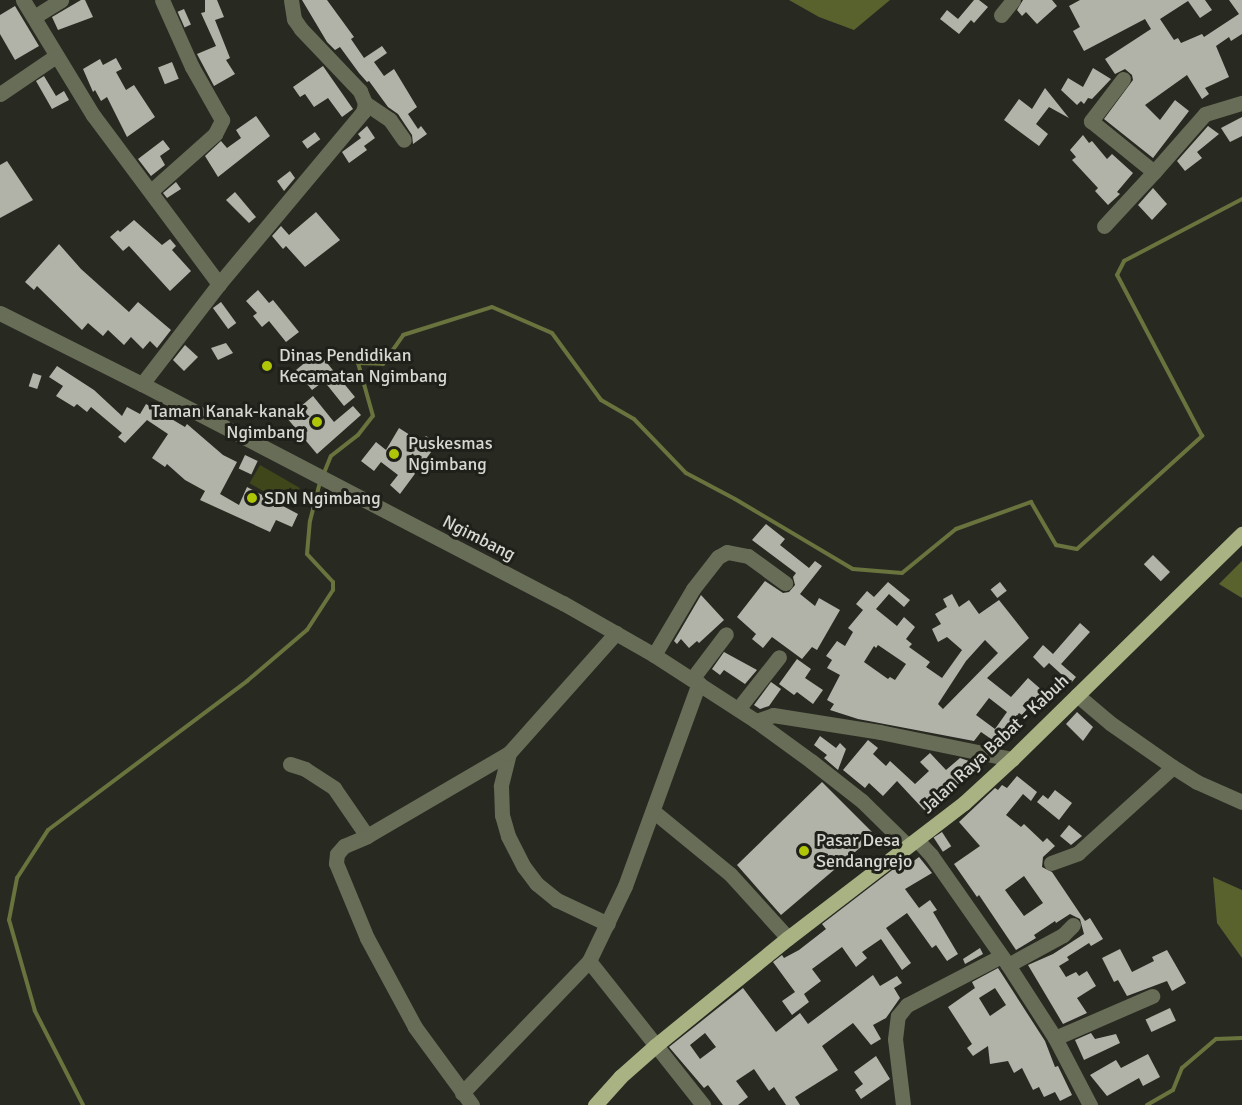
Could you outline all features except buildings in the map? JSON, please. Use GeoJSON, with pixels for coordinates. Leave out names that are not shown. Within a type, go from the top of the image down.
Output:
{"type":"FeatureCollection","features":[{"type":"Feature","properties":{"kind":"main road","name":"Jalan Raya Babat - Kabuh"},"geometry":{"type":"LineString","coordinates":[[595,1105],[620,1077],[655,1046],[788,938],[913,843],[1012,759],[1242,534]]}},
{"type":"Feature","properties":{"kind":"street"},"geometry":{"type":"LineString","coordinates":[[23,0],[93,115],[152,191],[219,284]]}},
{"type":"Feature","properties":{"kind":"street"},"geometry":{"type":"LineString","coordinates":[[34,17],[61,0]]}},
{"type":"Feature","properties":{"kind":"street"},"geometry":{"type":"LineString","coordinates":[[152,191],[209,140],[222,120],[192,67],[162,0]]}},
{"type":"Feature","properties":{"kind":"street"},"geometry":{"type":"LineString","coordinates":[[291,0],[294,19],[301,29],[360,92],[365,103],[390,120],[404,141]]}},
{"type":"Feature","properties":{"kind":"street"},"geometry":{"type":"LineString","coordinates":[[1001,15],[1014,0]]}},
{"type":"Feature","properties":{"kind":"street"},"geometry":{"type":"LineString","coordinates":[[0,94],[56,56]]}},
{"type":"Feature","properties":{"kind":"street"},"geometry":{"type":"LineString","coordinates":[[1123,79],[1091,121],[1154,172]]}},
{"type":"Feature","properties":{"kind":"street"},"geometry":{"type":"LineString","coordinates":[[142,384],[219,284],[363,112],[365,103]]}},
{"type":"Feature","properties":{"kind":"street"},"geometry":{"type":"LineString","coordinates":[[1104,226],[1205,114],[1242,103]]}},
{"type":"Feature","properties":{"kind":"street","name":"Ngimbang"},"geometry":{"type":"LineString","coordinates":[[0,313],[142,384],[616,633],[756,721],[862,801],[913,843],[1004,960],[1054,1038],[1090,1105]]}},
{"type":"Feature","properties":{"kind":"street"},"geometry":{"type":"LineString","coordinates":[[654,655],[693,589],[718,558],[727,552],[748,556],[785,584]]}},
{"type":"Feature","properties":{"kind":"street"},"geometry":{"type":"LineString","coordinates":[[616,633],[509,753],[367,836],[344,846],[337,854],[336,863],[367,938],[415,1027],[467,1099],[589,961],[625,886],[653,811],[695,681],[726,634]]}},
{"type":"Feature","properties":{"kind":"street"},"geometry":{"type":"LineString","coordinates":[[738,709],[779,657]]}},
{"type":"Feature","properties":{"kind":"street"},"geometry":{"type":"LineString","coordinates":[[1077,695],[1110,723],[1173,767],[1197,782],[1242,802]]}},
{"type":"Feature","properties":{"kind":"street"},"geometry":{"type":"LineString","coordinates":[[756,721],[772,715],[880,732],[1012,759]]}},
{"type":"Feature","properties":{"kind":"street"},"geometry":{"type":"LineString","coordinates":[[509,753],[501,786],[502,815],[508,836],[524,867],[537,884],[557,900],[608,924]]}},
{"type":"Feature","properties":{"kind":"street"},"geometry":{"type":"LineString","coordinates":[[290,764],[305,769],[334,788],[367,836]]}},
{"type":"Feature","properties":{"kind":"street"},"geometry":{"type":"LineString","coordinates":[[1051,863],[1067,858],[1084,848],[1173,767]]}},
{"type":"Feature","properties":{"kind":"street"},"geometry":{"type":"LineString","coordinates":[[653,811],[730,874],[788,938]]}},
{"type":"Feature","properties":{"kind":"street"},"geometry":{"type":"LineString","coordinates":[[903,1105],[895,1039],[898,1016],[907,1005],[1063,935],[1073,925]]}},
{"type":"Feature","properties":{"kind":"street"},"geometry":{"type":"LineString","coordinates":[[589,961],[703,1105]]}},
{"type":"Feature","properties":{"kind":"street"},"geometry":{"type":"LineString","coordinates":[[1054,1038],[1152,996]]}},
{"type":"Feature","properties":{"kind":"green space"},"geometry":{"type":"Polygon","coordinates":[[[789,0],[890,0],[854,30],[819,17],[789,0]]]}},
{"type":"Feature","properties":{"kind":"green space"},"geometry":{"type":"Polygon","coordinates":[[[260,465],[300,488],[289,506],[249,483],[260,465]]]}},
{"type":"Feature","properties":{"kind":"green space"},"geometry":{"type":"Polygon","coordinates":[[[1242,561],[1242,598],[1219,584],[1242,561]]]}},
{"type":"Feature","properties":{"kind":"green space"},"geometry":{"type":"Polygon","coordinates":[[[1213,877],[1242,890],[1242,958],[1217,923],[1213,877]]]}},
{"type":"Feature","properties":{"kind":"waterway"},"geometry":{"type":"LineString","coordinates":[[324,473],[331,456],[358,435],[373,416],[358,363],[383,364],[403,335],[492,307],[552,333],[601,400],[634,419],[686,473],[735,499],[853,569],[902,573],[956,529],[1031,502],[1056,545],[1077,549],[1202,436],[1117,275],[1124,261],[1242,199]]}},
{"type":"Feature","properties":{"kind":"waterway"},"geometry":{"type":"LineString","coordinates":[[83,1105],[35,1011],[9,920],[17,878],[48,830],[247,681],[307,630],[333,590],[333,582],[307,554],[310,521],[320,482]]}},
{"type":"Feature","properties":{"kind":"waterway"},"geometry":{"type":"LineString","coordinates":[[1147,1105],[1173,1090],[1182,1068],[1216,1039],[1242,1038]]}},
{"type":"Feature","properties":{"kind":"place","name":"Dinas Pendidikan Kecamatan Ngimbang"},"geometry":{"type":"Point","coordinates":[267,366]}},
{"type":"Feature","properties":{"kind":"place","name":"Taman Kanak-kanak Ngimbang"},"geometry":{"type":"Point","coordinates":[317,422]}},
{"type":"Feature","properties":{"kind":"place","name":"Puskesmas Ngimbang"},"geometry":{"type":"Point","coordinates":[394,454]}},
{"type":"Feature","properties":{"kind":"place","name":"SDN Ngimbang"},"geometry":{"type":"Point","coordinates":[252,498]}},
{"type":"Feature","properties":{"kind":"place","name":"Pasar Desa Sendangrejo"},"geometry":{"type":"Point","coordinates":[804,851]}}]}
